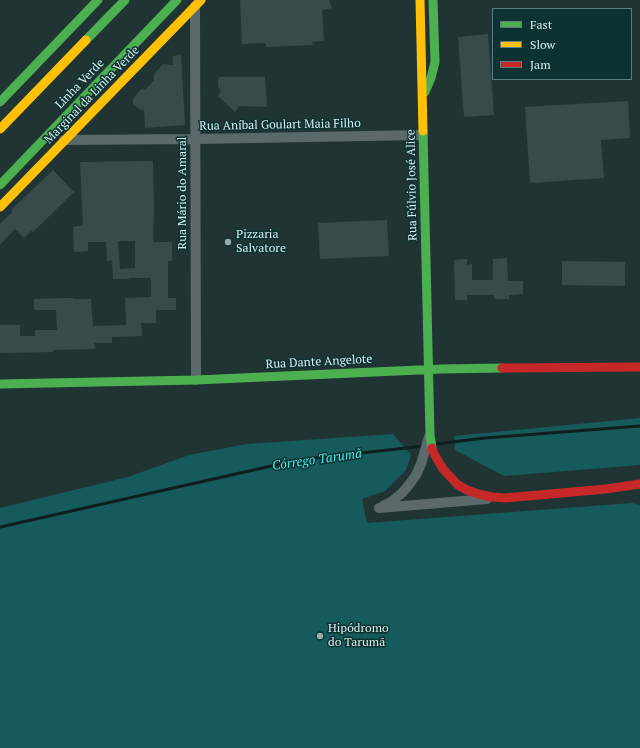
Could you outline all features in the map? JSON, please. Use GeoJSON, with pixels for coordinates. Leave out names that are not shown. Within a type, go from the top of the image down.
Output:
{"type":"FeatureCollection","features":[{"type":"Feature","properties":{"kind":"main road"},"geometry":{"type":"LineString","coordinates":[[0,102],[98,0]]}},
{"type":"Feature","properties":{"kind":"main road"},"geometry":{"type":"LineString","coordinates":[[0,129],[124,0]]}},
{"type":"Feature","properties":{"kind":"main road","name":"Linha Verde"},"geometry":{"type":"LineString","coordinates":[[0,185],[177,0]]}},
{"type":"Feature","properties":{"kind":"main road"},"geometry":{"type":"LineString","coordinates":[[411,0],[413,65],[415,78],[423,99]]}},
{"type":"Feature","properties":{"kind":"main road","name":"Rua Fúlvio José Alice"},"geometry":{"type":"LineString","coordinates":[[420,0],[430,435]]}},
{"type":"Feature","properties":{"kind":"main road"},"geometry":{"type":"LineString","coordinates":[[423,99],[435,62],[433,0]]}},
{"type":"Feature","properties":{"kind":"main road","name":"Marginal da Linha Verde"},"geometry":{"type":"LineString","coordinates":[[0,207],[198,3]]}},
{"type":"Feature","properties":{"kind":"main road","name":"Rua Dante Angelote"},"geometry":{"type":"LineString","coordinates":[[0,384],[196,380],[428,370],[640,367]]}},
{"type":"Feature","properties":{"kind":"main road"},"geometry":{"type":"LineString","coordinates":[[429,452],[458,484],[467,490],[492,497],[505,498],[606,489],[640,484]]}},
{"type":"Feature","properties":{"kind":"main road"},"geometry":{"type":"LineString","coordinates":[[606,489],[640,492]]}},
{"type":"Feature","properties":{"kind":"street","name":"Rua Mário do Amaral"},"geometry":{"type":"LineString","coordinates":[[196,380],[196,139],[198,3]]}},
{"type":"Feature","properties":{"kind":"street","name":"Rua Aníbal Goulart Maia Filho"},"geometry":{"type":"LineString","coordinates":[[64,140],[423,135]]}},
{"type":"Feature","properties":{"kind":"street"},"geometry":{"type":"LineString","coordinates":[[430,435],[429,452],[416,475],[402,493],[391,502],[379,508],[505,498]]}},
{"type":"Feature","properties":{"kind":"shaded area"},"geometry":{"type":"Polygon","coordinates":[[[640,418],[640,465],[504,476],[455,450],[454,436],[640,418]]]}},
{"type":"Feature","properties":{"kind":"shaded area","name":"Hipódromo do Tarumã"},"geometry":{"type":"Polygon","coordinates":[[[393,434],[411,455],[406,470],[385,491],[362,499],[367,523],[632,503],[640,505],[640,748],[0,748],[0,508],[128,477],[189,455],[247,444],[393,434]]]}},
{"type":"Feature","properties":{"kind":"building"},"geometry":{"type":"Polygon","coordinates":[[[240,0],[329,0],[332,8],[322,10],[324,41],[312,42],[313,45],[266,47],[265,43],[242,44],[240,0]]]}},
{"type":"Feature","properties":{"kind":"building"},"geometry":{"type":"Polygon","coordinates":[[[488,34],[494,115],[464,117],[458,37],[488,34]]]}},
{"type":"Feature","properties":{"kind":"building"},"geometry":{"type":"Polygon","coordinates":[[[181,55],[185,125],[145,128],[144,110],[139,109],[133,104],[133,99],[141,89],[145,90],[154,80],[154,74],[163,64],[173,65],[173,56],[181,55]]]}},
{"type":"Feature","properties":{"kind":"building"},"geometry":{"type":"Polygon","coordinates":[[[219,77],[265,77],[267,107],[239,106],[235,112],[218,96],[221,92],[218,86],[219,77]]]}},
{"type":"Feature","properties":{"kind":"building"},"geometry":{"type":"Polygon","coordinates":[[[628,101],[630,138],[601,140],[604,178],[530,183],[525,107],[628,101]]]}},
{"type":"Feature","properties":{"kind":"building"},"geometry":{"type":"Polygon","coordinates":[[[153,161],[153,242],[172,242],[172,261],[168,261],[168,298],[176,298],[176,310],[156,310],[156,323],[141,323],[142,336],[112,337],[112,343],[94,343],[95,349],[53,350],[53,352],[0,353],[0,325],[20,325],[20,336],[35,336],[35,330],[57,330],[56,310],[34,310],[34,299],[91,299],[93,326],[126,325],[125,298],[151,297],[151,278],[113,279],[112,260],[107,261],[106,242],[88,242],[88,251],[74,252],[73,227],[83,225],[80,162],[153,161]],[[118,241],[120,269],[135,268],[135,241],[118,241]]]}},
{"type":"Feature","properties":{"kind":"building"},"geometry":{"type":"Polygon","coordinates":[[[53,170],[74,192],[33,232],[31,231],[24,238],[15,229],[0,245],[0,224],[12,212],[11,210],[53,170]]]}},
{"type":"Feature","properties":{"kind":"building"},"geometry":{"type":"Polygon","coordinates":[[[387,220],[389,256],[320,259],[318,223],[387,220]]]}},
{"type":"Feature","properties":{"kind":"building"},"geometry":{"type":"Polygon","coordinates":[[[507,258],[508,281],[523,281],[523,294],[509,295],[509,299],[494,299],[494,295],[467,295],[467,300],[455,300],[454,260],[467,259],[467,265],[472,264],[472,280],[493,280],[493,259],[507,258]]]}},
{"type":"Feature","properties":{"kind":"building"},"geometry":{"type":"Polygon","coordinates":[[[562,261],[625,262],[625,286],[562,285],[562,261]]]}},
{"type":"Feature","properties":{"kind":"waterway","name":"Córrego Tarumã"},"geometry":{"type":"LineString","coordinates":[[436,444],[485,438],[640,426]]}},
{"type":"Feature","properties":{"kind":"waterway","name":"Córrego Tarumã"},"geometry":{"type":"LineString","coordinates":[[0,527],[298,460],[424,446]]}},
{"type":"Feature","properties":{"kind":"traffic: fast"},"geometry":{"type":"LineString","coordinates":[[0,102],[98,0]]}},
{"type":"Feature","properties":{"kind":"traffic: fast"},"geometry":{"type":"LineString","coordinates":[[86,40],[125,0]]}},
{"type":"Feature","properties":{"kind":"traffic: fast"},"geometry":{"type":"LineString","coordinates":[[0,185],[177,0]]}},
{"type":"Feature","properties":{"kind":"traffic: fast"},"geometry":{"type":"LineString","coordinates":[[425,92],[431,78],[435,62],[433,0]]}},
{"type":"Feature","properties":{"kind":"traffic: fast"},"geometry":{"type":"LineString","coordinates":[[423,131],[430,435],[432,448]]}},
{"type":"Feature","properties":{"kind":"traffic: fast"},"geometry":{"type":"LineString","coordinates":[[0,384],[196,380],[441,369],[502,368]]}},
{"type":"Feature","properties":{"kind":"traffic: slow"},"geometry":{"type":"LineString","coordinates":[[0,207],[201,0]]}},
{"type":"Feature","properties":{"kind":"traffic: slow"},"geometry":{"type":"LineString","coordinates":[[420,0],[423,131]]}},
{"type":"Feature","properties":{"kind":"traffic: slow"},"geometry":{"type":"LineString","coordinates":[[0,129],[86,40]]}},
{"type":"Feature","properties":{"kind":"traffic: jam"},"geometry":{"type":"LineString","coordinates":[[502,368],[640,367]]}},
{"type":"Feature","properties":{"kind":"traffic: jam"},"geometry":{"type":"LineString","coordinates":[[432,448],[443,469],[458,485],[478,494],[492,497],[505,498],[606,489],[640,484]]}},
{"type":"Feature","properties":{"kind":"place","name":"Pizzaria Salvatore"},"geometry":{"type":"Point","coordinates":[228,242]}},
{"type":"Feature","properties":{"kind":"place","name":"Hipódromo do Tarumã"},"geometry":{"type":"Point","coordinates":[320,636]}}]}
